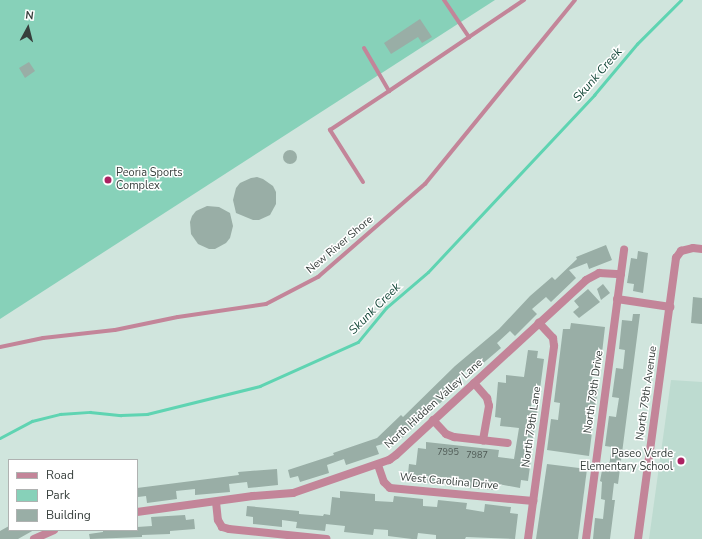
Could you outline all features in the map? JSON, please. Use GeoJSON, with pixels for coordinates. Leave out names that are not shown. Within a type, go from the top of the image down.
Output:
{"type":"FeatureCollection","features":[{"type":"Feature","properties":{"kind":"street","name":"North 79th Drive"},"geometry":{"type":"LineString","coordinates":[[586,539],[624,248]]}},
{"type":"Feature","properties":{"kind":"street","name":"North 79th Avenue"},"geometry":{"type":"LineString","coordinates":[[638,539],[676,258],[681,251],[693,248],[702,249]]}},
{"type":"Feature","properties":{"kind":"street","name":"North Hidden Valley Lane"},"geometry":{"type":"LineString","coordinates":[[138,512],[293,493],[378,465],[396,455],[586,280],[599,273],[621,274]]}},
{"type":"Feature","properties":{"kind":"street"},"geometry":{"type":"LineString","coordinates":[[617,299],[670,307]]}},
{"type":"Feature","properties":{"kind":"street","name":"North 79th Lane"},"geometry":{"type":"LineString","coordinates":[[528,539],[554,346],[553,338],[539,323]]}},
{"type":"Feature","properties":{"kind":"street"},"geometry":{"type":"LineString","coordinates":[[474,384],[487,398],[489,406],[483,440]]}},
{"type":"Feature","properties":{"kind":"street"},"geometry":{"type":"LineString","coordinates":[[433,420],[446,434],[454,437],[508,443]]}},
{"type":"Feature","properties":{"kind":"street","name":"West Carolina Drive"},"geometry":{"type":"LineString","coordinates":[[378,465],[384,482],[390,488],[533,501]]}},
{"type":"Feature","properties":{"kind":"street"},"geometry":{"type":"LineString","coordinates":[[216,502],[218,520],[222,527],[326,539]]}},
{"type":"Feature","properties":{"kind":"street"},"geometry":{"type":"LineString","coordinates":[[38,538],[52,531]]}},
{"type":"Feature","properties":{"kind":"lane"},"geometry":{"type":"LineString","coordinates":[[444,0],[469,37]]}},
{"type":"Feature","properties":{"kind":"lane"},"geometry":{"type":"LineString","coordinates":[[363,182],[330,130],[524,0]]}},
{"type":"Feature","properties":{"kind":"lane","name":"New River Shore"},"geometry":{"type":"LineString","coordinates":[[0,347],[43,338],[115,330],[178,317],[266,304],[318,277],[425,184],[575,0]]}},
{"type":"Feature","properties":{"kind":"lane"},"geometry":{"type":"LineString","coordinates":[[364,48],[389,91]]}},
{"type":"Feature","properties":{"kind":"shaded area","name":"Paseo Verde Elementary School"},"geometry":{"type":"Polygon","coordinates":[[[671,380],[702,382],[702,539],[649,539],[671,380]]]}},
{"type":"Feature","properties":{"kind":"green space","name":"Peoria Sports Complex"},"geometry":{"type":"Polygon","coordinates":[[[0,0],[495,0],[0,319],[0,0]]]}},
{"type":"Feature","properties":{"kind":"building"},"geometry":{"type":"Polygon","coordinates":[[[420,19],[432,37],[422,43],[418,37],[391,54],[384,43],[420,19]]]}},
{"type":"Feature","properties":{"kind":"building"},"geometry":{"type":"Polygon","coordinates":[[[29,62],[35,71],[25,78],[19,68],[29,62]]]}},
{"type":"Feature","properties":{"kind":"building"},"geometry":{"type":"Polygon","coordinates":[[[287,150],[293,150],[297,154],[297,160],[293,164],[287,164],[283,160],[283,154],[287,150]]]}},
{"type":"Feature","properties":{"kind":"building"},"geometry":{"type":"Polygon","coordinates":[[[257,177],[273,186],[276,192],[276,204],[270,215],[259,220],[253,220],[236,213],[233,200],[236,188],[240,183],[257,177]]]}},
{"type":"Feature","properties":{"kind":"building"},"geometry":{"type":"Polygon","coordinates":[[[207,206],[219,207],[230,213],[233,226],[230,238],[226,243],[215,249],[209,249],[198,244],[191,234],[190,222],[192,216],[196,211],[207,206]]]}},
{"type":"Feature","properties":{"kind":"building"},"geometry":{"type":"Polygon","coordinates":[[[606,245],[612,260],[589,269],[587,263],[569,270],[576,278],[551,302],[546,297],[532,309],[537,314],[515,336],[510,331],[497,343],[501,348],[474,371],[470,366],[457,378],[462,384],[439,404],[434,399],[421,411],[425,416],[400,440],[395,435],[386,443],[376,446],[379,454],[346,465],[344,459],[327,465],[329,473],[300,482],[298,476],[290,478],[288,470],[334,455],[333,453],[377,438],[401,415],[403,417],[455,366],[499,329],[530,296],[552,277],[555,280],[577,259],[576,257],[606,245]]]}},
{"type":"Feature","properties":{"kind":"building"},"geometry":{"type":"Polygon","coordinates":[[[638,251],[648,253],[643,293],[633,291],[634,284],[627,283],[631,258],[637,259],[638,251]]]}},
{"type":"Feature","properties":{"kind":"building"},"geometry":{"type":"Polygon","coordinates":[[[603,284],[610,293],[601,300],[597,289],[603,284]]]}},
{"type":"Feature","properties":{"kind":"building"},"geometry":{"type":"Polygon","coordinates":[[[588,289],[600,302],[579,318],[573,312],[579,307],[574,301],[588,289]]]}},
{"type":"Feature","properties":{"kind":"building"},"geometry":{"type":"Polygon","coordinates":[[[693,297],[702,298],[702,324],[691,323],[693,297]]]}},
{"type":"Feature","properties":{"kind":"building"},"geometry":{"type":"Polygon","coordinates":[[[633,314],[640,314],[618,484],[614,483],[612,500],[615,500],[610,539],[593,539],[595,518],[603,519],[605,500],[601,499],[602,482],[600,481],[603,465],[609,466],[612,447],[605,446],[609,416],[616,417],[619,398],[612,397],[616,368],[623,369],[625,350],[619,349],[622,320],[632,321],[633,314]]]}},
{"type":"Feature","properties":{"kind":"building"},"geometry":{"type":"Polygon","coordinates":[[[571,323],[605,327],[601,362],[594,361],[592,379],[599,380],[595,409],[589,409],[587,423],[593,424],[589,456],[547,450],[551,419],[558,420],[560,403],[554,402],[563,329],[570,329],[571,323]]]}},
{"type":"Feature","properties":{"kind":"building"},"geometry":{"type":"Polygon","coordinates":[[[528,350],[538,351],[537,358],[544,359],[540,389],[533,389],[531,407],[538,408],[533,438],[527,437],[525,451],[532,452],[528,481],[521,480],[520,488],[493,483],[493,490],[468,488],[469,481],[450,479],[450,485],[415,482],[416,475],[408,474],[409,464],[416,465],[418,448],[426,449],[426,442],[499,450],[498,457],[514,459],[519,428],[500,426],[501,418],[495,417],[498,382],[506,383],[506,375],[524,377],[528,350]]]}},
{"type":"Feature","properties":{"kind":"building"},"geometry":{"type":"Polygon","coordinates":[[[547,464],[587,469],[578,539],[536,539],[547,464]]]}},
{"type":"Feature","properties":{"kind":"building"},"geometry":{"type":"Polygon","coordinates":[[[277,469],[278,485],[248,488],[247,482],[229,484],[230,492],[195,495],[195,489],[176,491],[177,499],[147,503],[146,496],[138,497],[138,488],[239,475],[238,472],[277,469]]]}},
{"type":"Feature","properties":{"kind":"building"},"geometry":{"type":"Polygon","coordinates":[[[340,491],[375,494],[375,501],[393,502],[394,496],[423,499],[423,506],[437,507],[438,500],[467,503],[466,509],[484,512],[485,504],[511,507],[510,513],[518,514],[515,539],[466,537],[465,539],[436,539],[436,535],[418,533],[417,539],[412,539],[388,536],[388,530],[374,529],[373,535],[344,532],[345,526],[326,524],[325,531],[296,528],[297,522],[282,520],[282,527],[253,524],[253,517],[246,516],[247,506],[299,511],[299,514],[323,516],[324,514],[330,515],[332,497],[340,498],[340,491]]]}},
{"type":"Feature","properties":{"kind":"building"},"geometry":{"type":"Polygon","coordinates":[[[185,515],[186,520],[194,519],[195,529],[170,531],[170,534],[142,535],[142,537],[90,539],[89,534],[103,531],[138,531],[138,527],[152,526],[151,517],[185,515]]]}},
{"type":"Feature","properties":{"kind":"building"},"geometry":{"type":"Polygon","coordinates":[[[8,527],[8,531],[32,531],[18,539],[0,539],[0,531],[8,527]]]}},
{"type":"Feature","properties":{"kind":"waterway","name":"Skunk Creek"},"geometry":{"type":"LineString","coordinates":[[0,438],[32,421],[60,414],[90,412],[121,415],[147,414],[260,386],[358,342],[386,308],[428,272],[594,95],[637,44],[681,0]]}},
{"type":"Feature","properties":{"kind":"place","name":"Peoria Sports Complex"},"geometry":{"type":"Point","coordinates":[108,180]}},
{"type":"Feature","properties":{"kind":"place","name":"Paseo Verde Elementary School"},"geometry":{"type":"Point","coordinates":[681,461]}}]}
